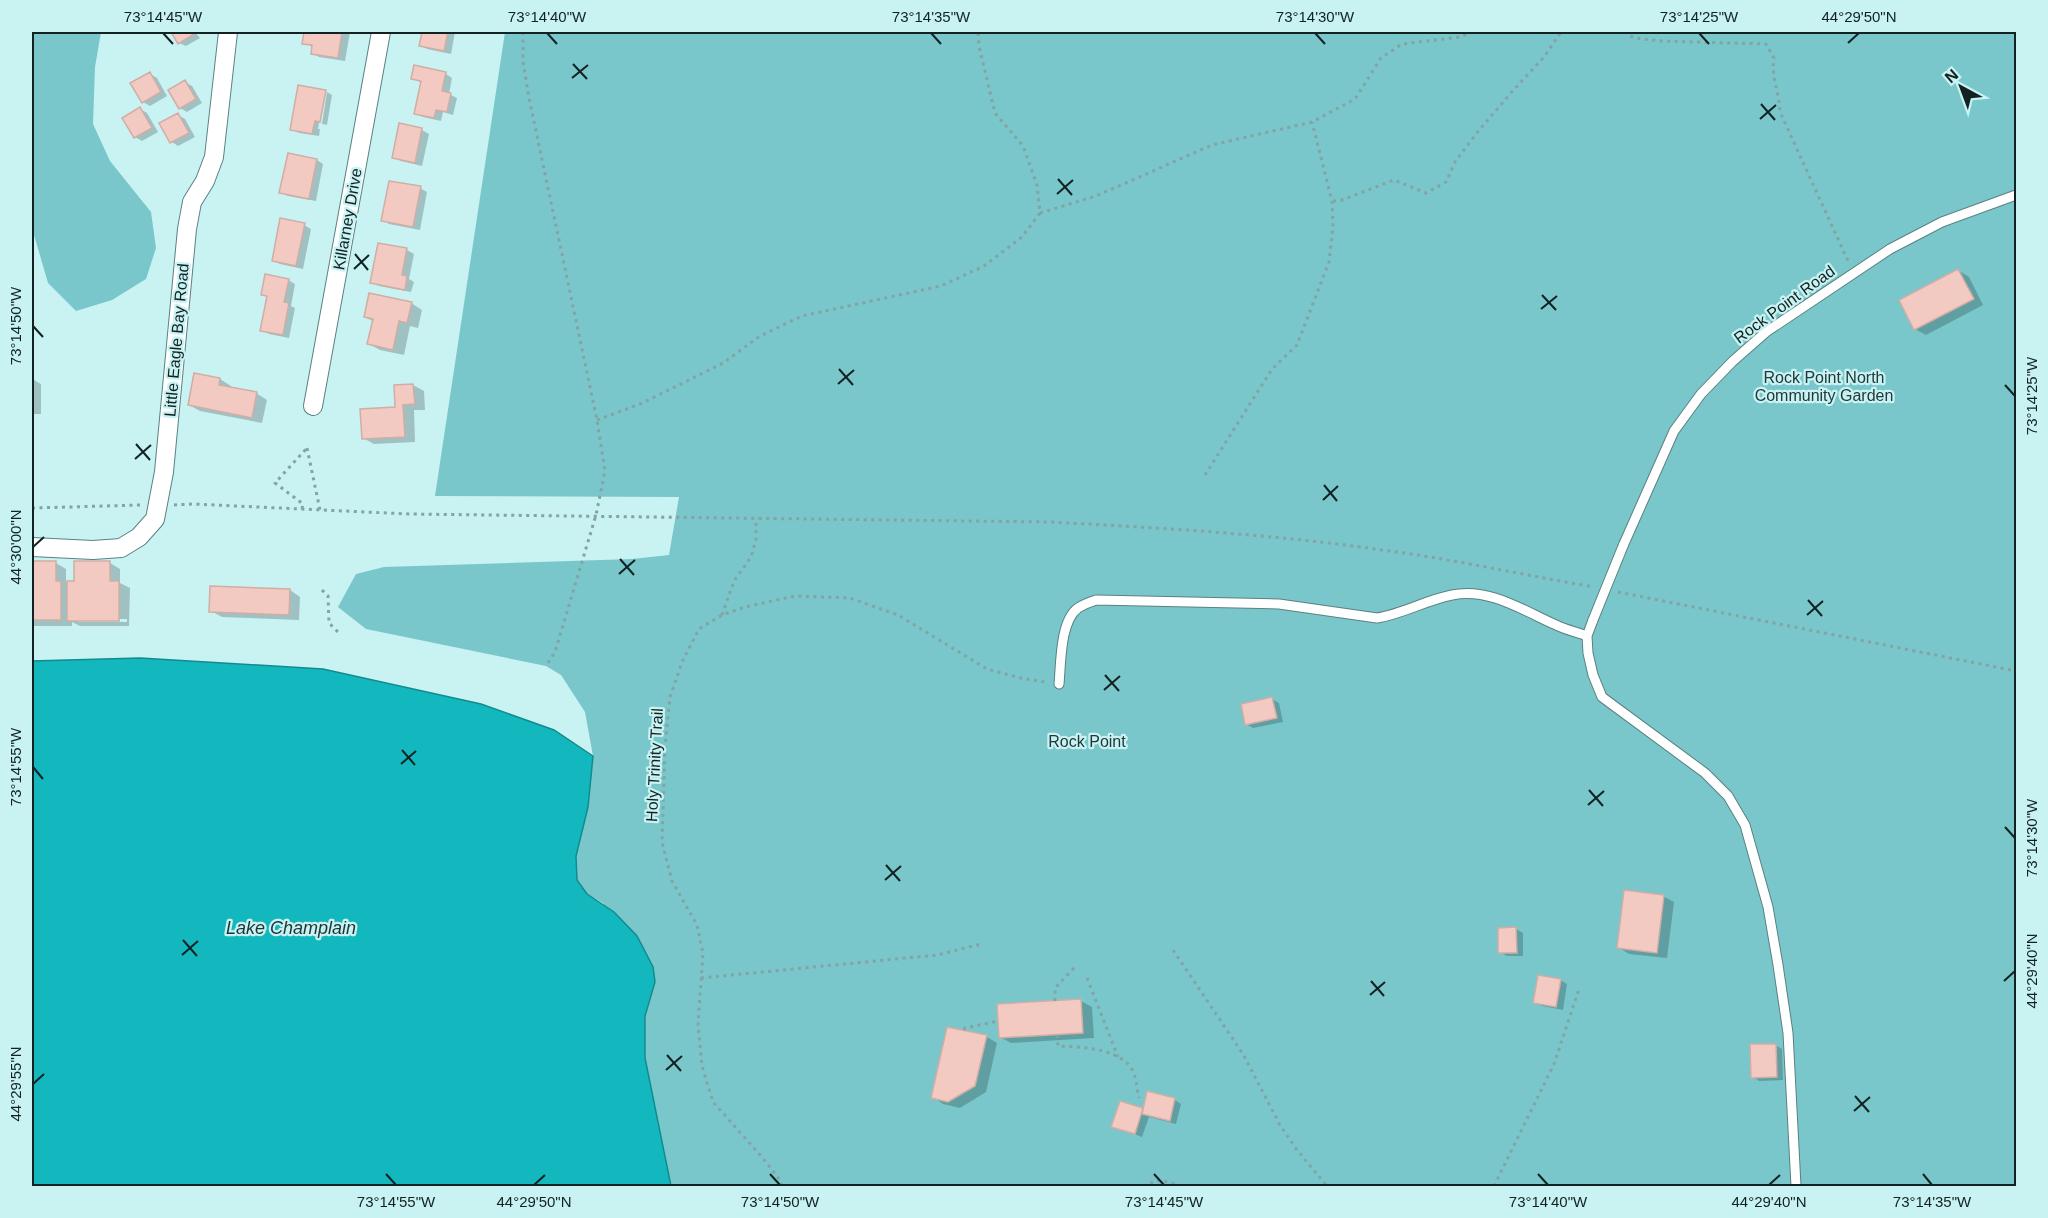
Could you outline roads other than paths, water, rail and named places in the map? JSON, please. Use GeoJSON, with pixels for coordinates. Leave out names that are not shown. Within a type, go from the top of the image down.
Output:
{"type":"FeatureCollection","features":[{"type":"Feature","properties":{"kind":"street","name":"Little Eagle Bay Road"},"geometry":{"type":"LineString","coordinates":[[32,548],[93,550],[121,548],[140,537],[155,519],[164,472],[186,229],[192,202],[205,181],[214,157],[228,32]]}},
{"type":"Feature","properties":{"kind":"street","name":"Killarney Drive"},"geometry":{"type":"LineString","coordinates":[[313,406],[381,32]]}},
{"type":"Feature","properties":{"kind":"lane","name":"Rock Point Road"},"geometry":{"type":"LineString","coordinates":[[1587,636],[1623,546],[1674,431],[1701,394],[1733,361],[1766,332],[1854,272],[1914,236],[1942,222],[2016,195]]}},
{"type":"Feature","properties":{"kind":"lane"},"geometry":{"type":"LineString","coordinates":[[1059,684],[1065,630],[1069,618],[1077,609],[1096,600],[1279,604],[1377,618],[1407,611],[1452,595],[1465,594],[1495,598],[1526,609],[1557,626],[1587,636],[1593,675],[1602,697],[1705,773],[1728,796],[1745,825],[1768,907],[1788,1032],[1796,1186]]}},
{"type":"Feature","properties":{"kind":"water","name":"Lake Champlain"},"geometry":{"type":"Polygon","coordinates":[[[140,658],[323,669],[481,704],[554,730],[593,756],[588,807],[576,856],[577,880],[587,894],[614,912],[637,936],[653,967],[655,982],[645,1016],[645,1058],[671,1186],[32,1186],[32,661],[140,658]]]}},
{"type":"Feature","properties":{"kind":"park label","name":"Rock Point North Community Garden"},"geometry":{"type":"Point","coordinates":[1824,386]}},
{"type":"Feature","properties":{"kind":"park label","name":"Rock Point"},"geometry":{"type":"Point","coordinates":[1087,741]}}]}
